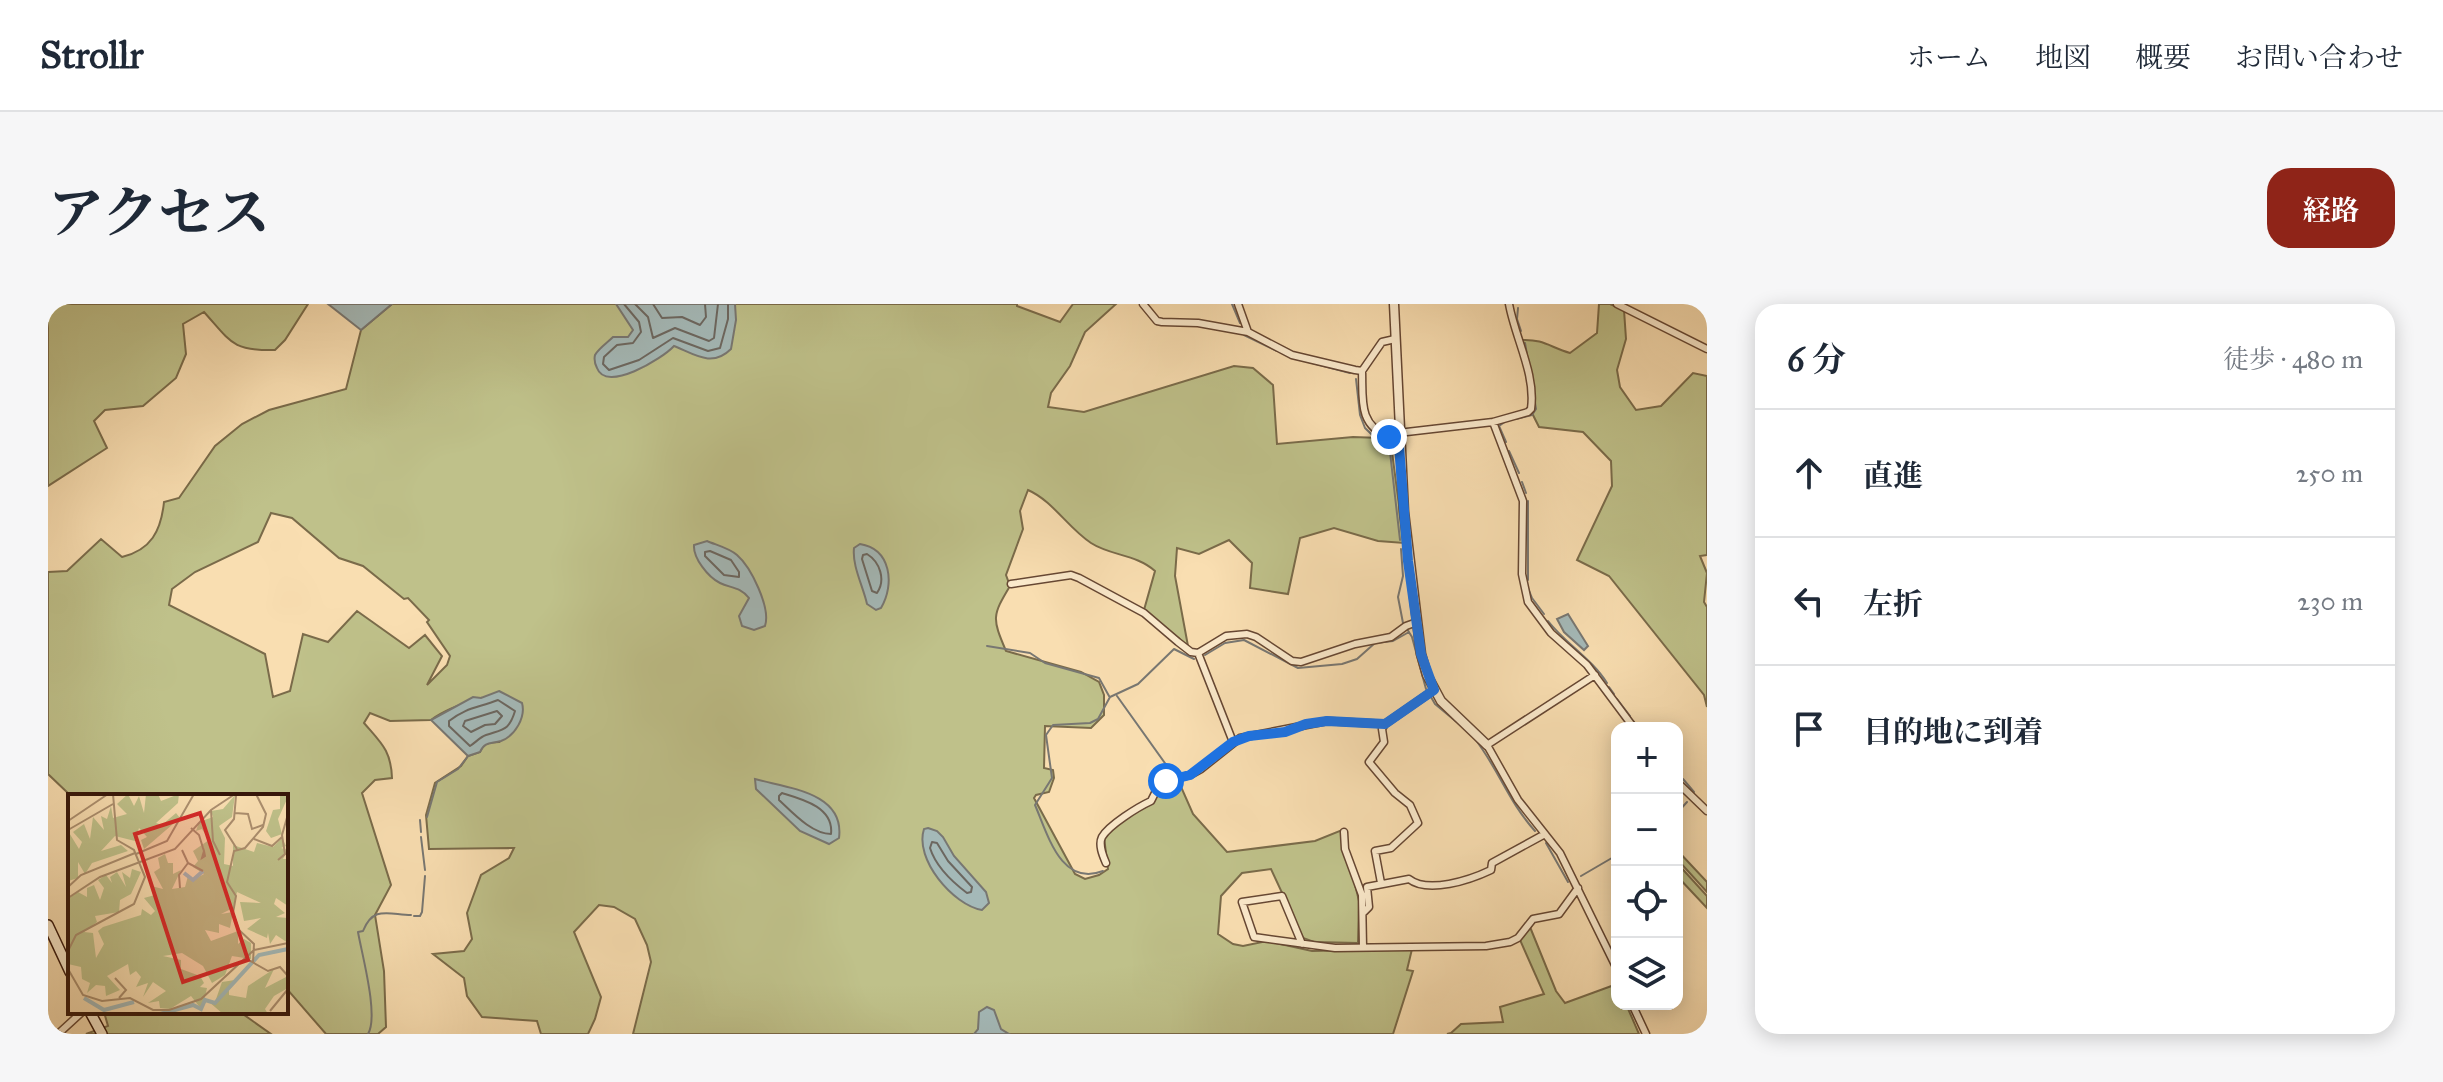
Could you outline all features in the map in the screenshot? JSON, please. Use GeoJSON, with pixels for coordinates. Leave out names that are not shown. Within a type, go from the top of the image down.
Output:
{"type":"FeatureCollection","features":[{"type":"Feature","properties":{"kind":"main road"},"geometry":{"type":"LineString","coordinates":[[48,925],[68,968]]}},
{"type":"Feature","properties":{"kind":"main road"},"geometry":{"type":"LineString","coordinates":[[91,1014],[102,1034]]}},
{"type":"Feature","properties":{"kind":"street"},"geometry":{"type":"LineString","coordinates":[[1143,304],[1160,322],[1198,323],[1248,332],[1292,355],[1362,371]]}},
{"type":"Feature","properties":{"kind":"street"},"geometry":{"type":"LineString","coordinates":[[1238,304],[1248,332]]}},
{"type":"Feature","properties":{"kind":"street"},"geometry":{"type":"LineString","coordinates":[[1394,304],[1398,433],[1408,561],[1421,654],[1441,701],[1487,745],[1518,800],[1560,853],[1611,957]]}},
{"type":"Feature","properties":{"kind":"street"},"geometry":{"type":"LineString","coordinates":[[1395,339],[1382,342],[1362,371],[1363,405],[1371,428],[1389,437],[1398,433],[1493,422],[1531,409],[1530,386],[1510,304]]}},
{"type":"Feature","properties":{"kind":"street"},"geometry":{"type":"LineString","coordinates":[[1617,304],[1707,349]]}},
{"type":"Feature","properties":{"kind":"street"},"geometry":{"type":"LineString","coordinates":[[1493,422],[1523,501],[1522,574],[1523,591],[1528,602],[1551,633],[1595,675],[1630,722]]}},
{"type":"Feature","properties":{"kind":"street"},"geometry":{"type":"LineString","coordinates":[[1011,584],[1071,575],[1144,613],[1191,652],[1198,653],[1226,636],[1243,634],[1256,637],[1292,661],[1301,662],[1355,644],[1391,637],[1417,622]]}},
{"type":"Feature","properties":{"kind":"street"},"geometry":{"type":"LineString","coordinates":[[1198,653],[1233,742]]}},
{"type":"Feature","properties":{"kind":"street"},"geometry":{"type":"LineString","coordinates":[[1487,745],[1595,675]]}},
{"type":"Feature","properties":{"kind":"street"},"geometry":{"type":"LineString","coordinates":[[1381,883],[1375,851],[1391,848],[1418,823],[1410,805],[1395,793],[1369,762],[1384,742],[1382,729],[1385,724],[1434,690]]}},
{"type":"Feature","properties":{"kind":"street"},"geometry":{"type":"LineString","coordinates":[[1106,863],[1101,847],[1102,836],[1136,806],[1151,801],[1158,787],[1166,781],[1201,769],[1233,742],[1327,721],[1385,724]]}},
{"type":"Feature","properties":{"kind":"street"},"geometry":{"type":"LineString","coordinates":[[1683,788],[1707,811]]}},
{"type":"Feature","properties":{"kind":"street"},"geometry":{"type":"LineString","coordinates":[[1344,832],[1345,849],[1362,895],[1363,947]]}},
{"type":"Feature","properties":{"kind":"street"},"geometry":{"type":"LineString","coordinates":[[1363,913],[1369,907],[1367,887],[1409,879],[1416,885],[1450,884],[1472,879],[1491,870],[1492,863],[1545,834]]}},
{"type":"Feature","properties":{"kind":"street"},"geometry":{"type":"LineString","coordinates":[[1302,944],[1282,896],[1242,902],[1254,937],[1302,944],[1335,948],[1486,946],[1510,942],[1518,938],[1533,919],[1559,914],[1578,888]]}},
{"type":"Feature","properties":{"kind":"street"},"geometry":{"type":"LineString","coordinates":[[1635,1010],[1646,1034]]}},
{"type":"Feature","properties":{"kind":"street"},"geometry":{"type":"LineString","coordinates":[[58,1034],[80,1014]]}},
{"type":"Feature","properties":{"kind":"green space"},"geometry":{"type":"Polygon","coordinates":[[[48,304],[308,304],[275,350],[250,349],[234,343],[204,312],[183,324],[186,354],[176,378],[143,406],[105,410],[94,421],[107,448],[48,486],[48,304]]]}},
{"type":"Feature","properties":{"kind":"green space"},"geometry":{"type":"Polygon","coordinates":[[[392,304],[1017,304],[1060,322],[1073,304],[1116,304],[1085,332],[1070,366],[1051,393],[1048,407],[1084,412],[1234,366],[1253,368],[1273,385],[1277,444],[1353,437],[1381,438],[1392,452],[1404,543],[1378,541],[1334,528],[1300,538],[1288,594],[1250,588],[1252,563],[1229,540],[1199,554],[1177,548],[1175,576],[1188,646],[1144,610],[1155,571],[1140,561],[1091,543],[1045,501],[1028,490],[1020,511],[1023,529],[1006,575],[1010,586],[997,611],[996,624],[1006,651],[1081,672],[1099,682],[1104,695],[1104,715],[1091,728],[1045,726],[1044,768],[1053,770],[1054,778],[1049,792],[1034,798],[1075,874],[1085,879],[1108,869],[1104,837],[1136,809],[1149,805],[1161,786],[1178,780],[1193,814],[1227,852],[1315,841],[1342,830],[1359,901],[1358,943],[1314,942],[1303,938],[1271,869],[1242,873],[1221,896],[1218,934],[1233,944],[1243,946],[1267,941],[1312,951],[1412,949],[1407,970],[1413,971],[1393,1034],[633,1034],[651,962],[647,945],[635,919],[614,907],[599,905],[574,932],[601,997],[588,1034],[541,1034],[537,1021],[482,1017],[467,996],[464,978],[433,954],[464,951],[472,939],[467,913],[481,875],[509,858],[514,848],[429,849],[426,815],[435,783],[461,766],[468,756],[480,752],[485,745],[499,742],[481,698],[454,707],[431,720],[390,721],[370,713],[364,723],[387,754],[392,778],[375,780],[362,793],[391,885],[375,915],[384,971],[386,1027],[378,1034],[326,1034],[288,990],[288,794],[69,794],[48,774],[48,572],[67,571],[101,539],[122,557],[140,550],[157,530],[164,502],[179,498],[215,446],[242,424],[269,410],[346,389],[361,330],[392,304]],[[271,513],[258,542],[195,572],[172,589],[169,605],[265,654],[273,697],[290,691],[303,634],[328,642],[357,611],[409,648],[425,635],[442,656],[427,685],[447,665],[450,656],[427,622],[429,620],[408,598],[404,599],[363,566],[339,558],[292,518],[271,513]]]}},
{"type":"Feature","properties":{"kind":"green space"},"geometry":{"type":"Polygon","coordinates":[[[1599,304],[1610,304],[1624,310],[1626,339],[1617,370],[1620,387],[1636,410],[1661,406],[1693,373],[1707,376],[1707,555],[1700,556],[1707,573],[1704,602],[1707,607],[1707,707],[1704,695],[1609,576],[1577,560],[1612,486],[1611,461],[1583,432],[1539,427],[1531,411],[1534,409],[1522,340],[1541,342],[1570,353],[1597,333],[1599,304]]]}},
{"type":"Feature","properties":{"kind":"green space"},"geometry":{"type":"Polygon","coordinates":[[[1683,856],[1707,882],[1707,892],[1683,866],[1683,856]]]}},
{"type":"Feature","properties":{"kind":"green space"},"geometry":{"type":"Polygon","coordinates":[[[1683,870],[1707,896],[1707,908],[1683,882],[1683,870]]]}},
{"type":"Feature","properties":{"kind":"green space"},"geometry":{"type":"Polygon","coordinates":[[[1530,927],[1556,991],[1565,1003],[1611,986],[1611,1010],[1629,1010],[1639,1034],[1447,1034],[1461,1024],[1503,1022],[1500,1007],[1544,994],[1520,940],[1530,927]]]}},
{"type":"Feature","properties":{"kind":"green space"},"geometry":{"type":"Polygon","coordinates":[[[105,1014],[243,1014],[271,1034],[86,1034],[108,1026],[105,1014]]]}},
{"type":"Feature","properties":{"kind":"water"},"geometry":{"type":"Polygon","coordinates":[[[328,304],[392,304],[361,330],[328,304]]]}},
{"type":"Feature","properties":{"kind":"water"},"geometry":{"type":"Polygon","coordinates":[[[616,304],[735,304],[736,320],[731,349],[724,355],[710,359],[674,346],[634,371],[611,377],[602,375],[595,363],[596,353],[613,337],[628,337],[633,330],[616,304]]]}},
{"type":"Feature","properties":{"kind":"water"},"geometry":{"type":"Polygon","coordinates":[[[707,541],[734,553],[748,569],[765,609],[765,626],[754,630],[742,626],[739,616],[749,598],[715,580],[702,567],[694,545],[707,541]]]}},
{"type":"Feature","properties":{"kind":"water"},"geometry":{"type":"Polygon","coordinates":[[[860,544],[878,553],[887,569],[888,589],[881,608],[876,610],[867,604],[856,569],[854,548],[860,544]]]}},
{"type":"Feature","properties":{"kind":"water"},"geometry":{"type":"Polygon","coordinates":[[[1568,614],[1588,646],[1584,650],[1564,632],[1557,619],[1568,614]]]}},
{"type":"Feature","properties":{"kind":"water"},"geometry":{"type":"Polygon","coordinates":[[[499,691],[522,703],[521,720],[511,735],[486,744],[480,752],[468,756],[431,720],[473,697],[481,698],[499,691]]]}},
{"type":"Feature","properties":{"kind":"water"},"geometry":{"type":"Polygon","coordinates":[[[755,779],[797,789],[823,801],[833,811],[839,838],[829,844],[800,831],[756,789],[755,779]]]}},
{"type":"Feature","properties":{"kind":"water"},"geometry":{"type":"Polygon","coordinates":[[[928,828],[943,837],[954,856],[986,892],[989,903],[982,910],[959,899],[938,879],[922,841],[924,829],[928,828]]]}},
{"type":"Feature","properties":{"kind":"water"},"geometry":{"type":"Polygon","coordinates":[[[987,1007],[994,1010],[1001,1029],[1009,1034],[974,1034],[978,1029],[979,1012],[987,1007]]]}},
{"type":"Feature","properties":{"kind":"waterway"},"geometry":{"type":"LineString","coordinates":[[1232,304],[1240,323]]}},
{"type":"Feature","properties":{"kind":"waterway"},"geometry":{"type":"LineString","coordinates":[[1518,308],[1517,319],[1521,331]]}},
{"type":"Feature","properties":{"kind":"waterway"},"geometry":{"type":"LineString","coordinates":[[1244,335],[1277,351]]}},
{"type":"Feature","properties":{"kind":"waterway"},"geometry":{"type":"LineString","coordinates":[[1516,419],[1532,415],[1536,409],[1525,343]]}},
{"type":"Feature","properties":{"kind":"waterway"},"geometry":{"type":"LineString","coordinates":[[1301,360],[1350,373]]}},
{"type":"Feature","properties":{"kind":"waterway"},"geometry":{"type":"LineString","coordinates":[[1356,379],[1360,415],[1365,428],[1390,452],[1400,540]]}},
{"type":"Feature","properties":{"kind":"waterway"},"geometry":{"type":"LineString","coordinates":[[1506,421],[1499,426],[1506,442]]}},
{"type":"Feature","properties":{"kind":"waterway"},"geometry":{"type":"LineString","coordinates":[[1509,451],[1519,473]]}},
{"type":"Feature","properties":{"kind":"waterway"},"geometry":{"type":"LineString","coordinates":[[1522,482],[1526,493]]}},
{"type":"Feature","properties":{"kind":"waterway"},"geometry":{"type":"LineString","coordinates":[[1528,501],[1528,580]]}},
{"type":"Feature","properties":{"kind":"waterway"},"geometry":{"type":"LineString","coordinates":[[1401,549],[1403,576],[1398,597],[1403,623]]}},
{"type":"Feature","properties":{"kind":"waterway"},"geometry":{"type":"LineString","coordinates":[[1528,588],[1544,614]]}},
{"type":"Feature","properties":{"kind":"waterway"},"geometry":{"type":"LineString","coordinates":[[1548,621],[1607,683]]}},
{"type":"Feature","properties":{"kind":"waterway"},"geometry":{"type":"LineString","coordinates":[[1407,629],[1426,689]]}},
{"type":"Feature","properties":{"kind":"waterway"},"geometry":{"type":"LineString","coordinates":[[1205,655],[1225,643],[1244,640],[1298,668],[1342,664],[1357,659],[1375,643],[1393,641],[1409,632]]}},
{"type":"Feature","properties":{"kind":"waterway"},"geometry":{"type":"LineString","coordinates":[[987,646],[1030,653],[1045,663],[1099,678],[1109,696]]}},
{"type":"Feature","properties":{"kind":"waterway"},"geometry":{"type":"LineString","coordinates":[[1103,871],[1089,874],[1076,872],[1066,865],[1045,830],[1035,805],[1052,778],[1046,735],[1053,725],[1090,723],[1098,719],[1110,697],[1138,684],[1174,649],[1194,659]]}},
{"type":"Feature","properties":{"kind":"waterway"},"geometry":{"type":"LineString","coordinates":[[1609,687],[1614,694]]}},
{"type":"Feature","properties":{"kind":"waterway"},"geometry":{"type":"LineString","coordinates":[[1117,696],[1172,773]]}},
{"type":"Feature","properties":{"kind":"waterway"},"geometry":{"type":"LineString","coordinates":[[1431,697],[1465,729]]}},
{"type":"Feature","properties":{"kind":"waterway"},"geometry":{"type":"LineString","coordinates":[[1617,699],[1630,716]]}},
{"type":"Feature","properties":{"kind":"waterway"},"geometry":{"type":"LineString","coordinates":[[1475,739],[1535,831]]}},
{"type":"Feature","properties":{"kind":"waterway"},"geometry":{"type":"LineString","coordinates":[[427,817],[437,782],[458,769],[468,756]]}},
{"type":"Feature","properties":{"kind":"waterway"},"geometry":{"type":"LineString","coordinates":[[1683,779],[1694,792]]}},
{"type":"Feature","properties":{"kind":"waterway"},"geometry":{"type":"LineString","coordinates":[[1683,806],[1687,802]]}},
{"type":"Feature","properties":{"kind":"waterway"},"geometry":{"type":"LineString","coordinates":[[420,820],[421,832]]}},
{"type":"Feature","properties":{"kind":"waterway"},"geometry":{"type":"LineString","coordinates":[[421,837],[425,870]]}},
{"type":"Feature","properties":{"kind":"waterway"},"geometry":{"type":"LineString","coordinates":[[1546,843],[1568,882]]}},
{"type":"Feature","properties":{"kind":"waterway"},"geometry":{"type":"LineString","coordinates":[[1581,876],[1611,858]]}},
{"type":"Feature","properties":{"kind":"waterway"},"geometry":{"type":"LineString","coordinates":[[414,916],[420,916],[422,912],[425,876]]}},
{"type":"Feature","properties":{"kind":"waterway"},"geometry":{"type":"LineString","coordinates":[[368,1034],[371,1000],[358,932],[363,931],[371,918],[382,913],[411,915]]}},
{"type":"Feature","properties":{"kind":"route"},"geometry":{"type":"LineString","coordinates":[[1166,781],[1201,769],[1240,738],[1285,732],[1306,724],[1327,721],[1385,724],[1434,690],[1421,654],[1408,561],[1398,433],[1389,437]]}}]}
